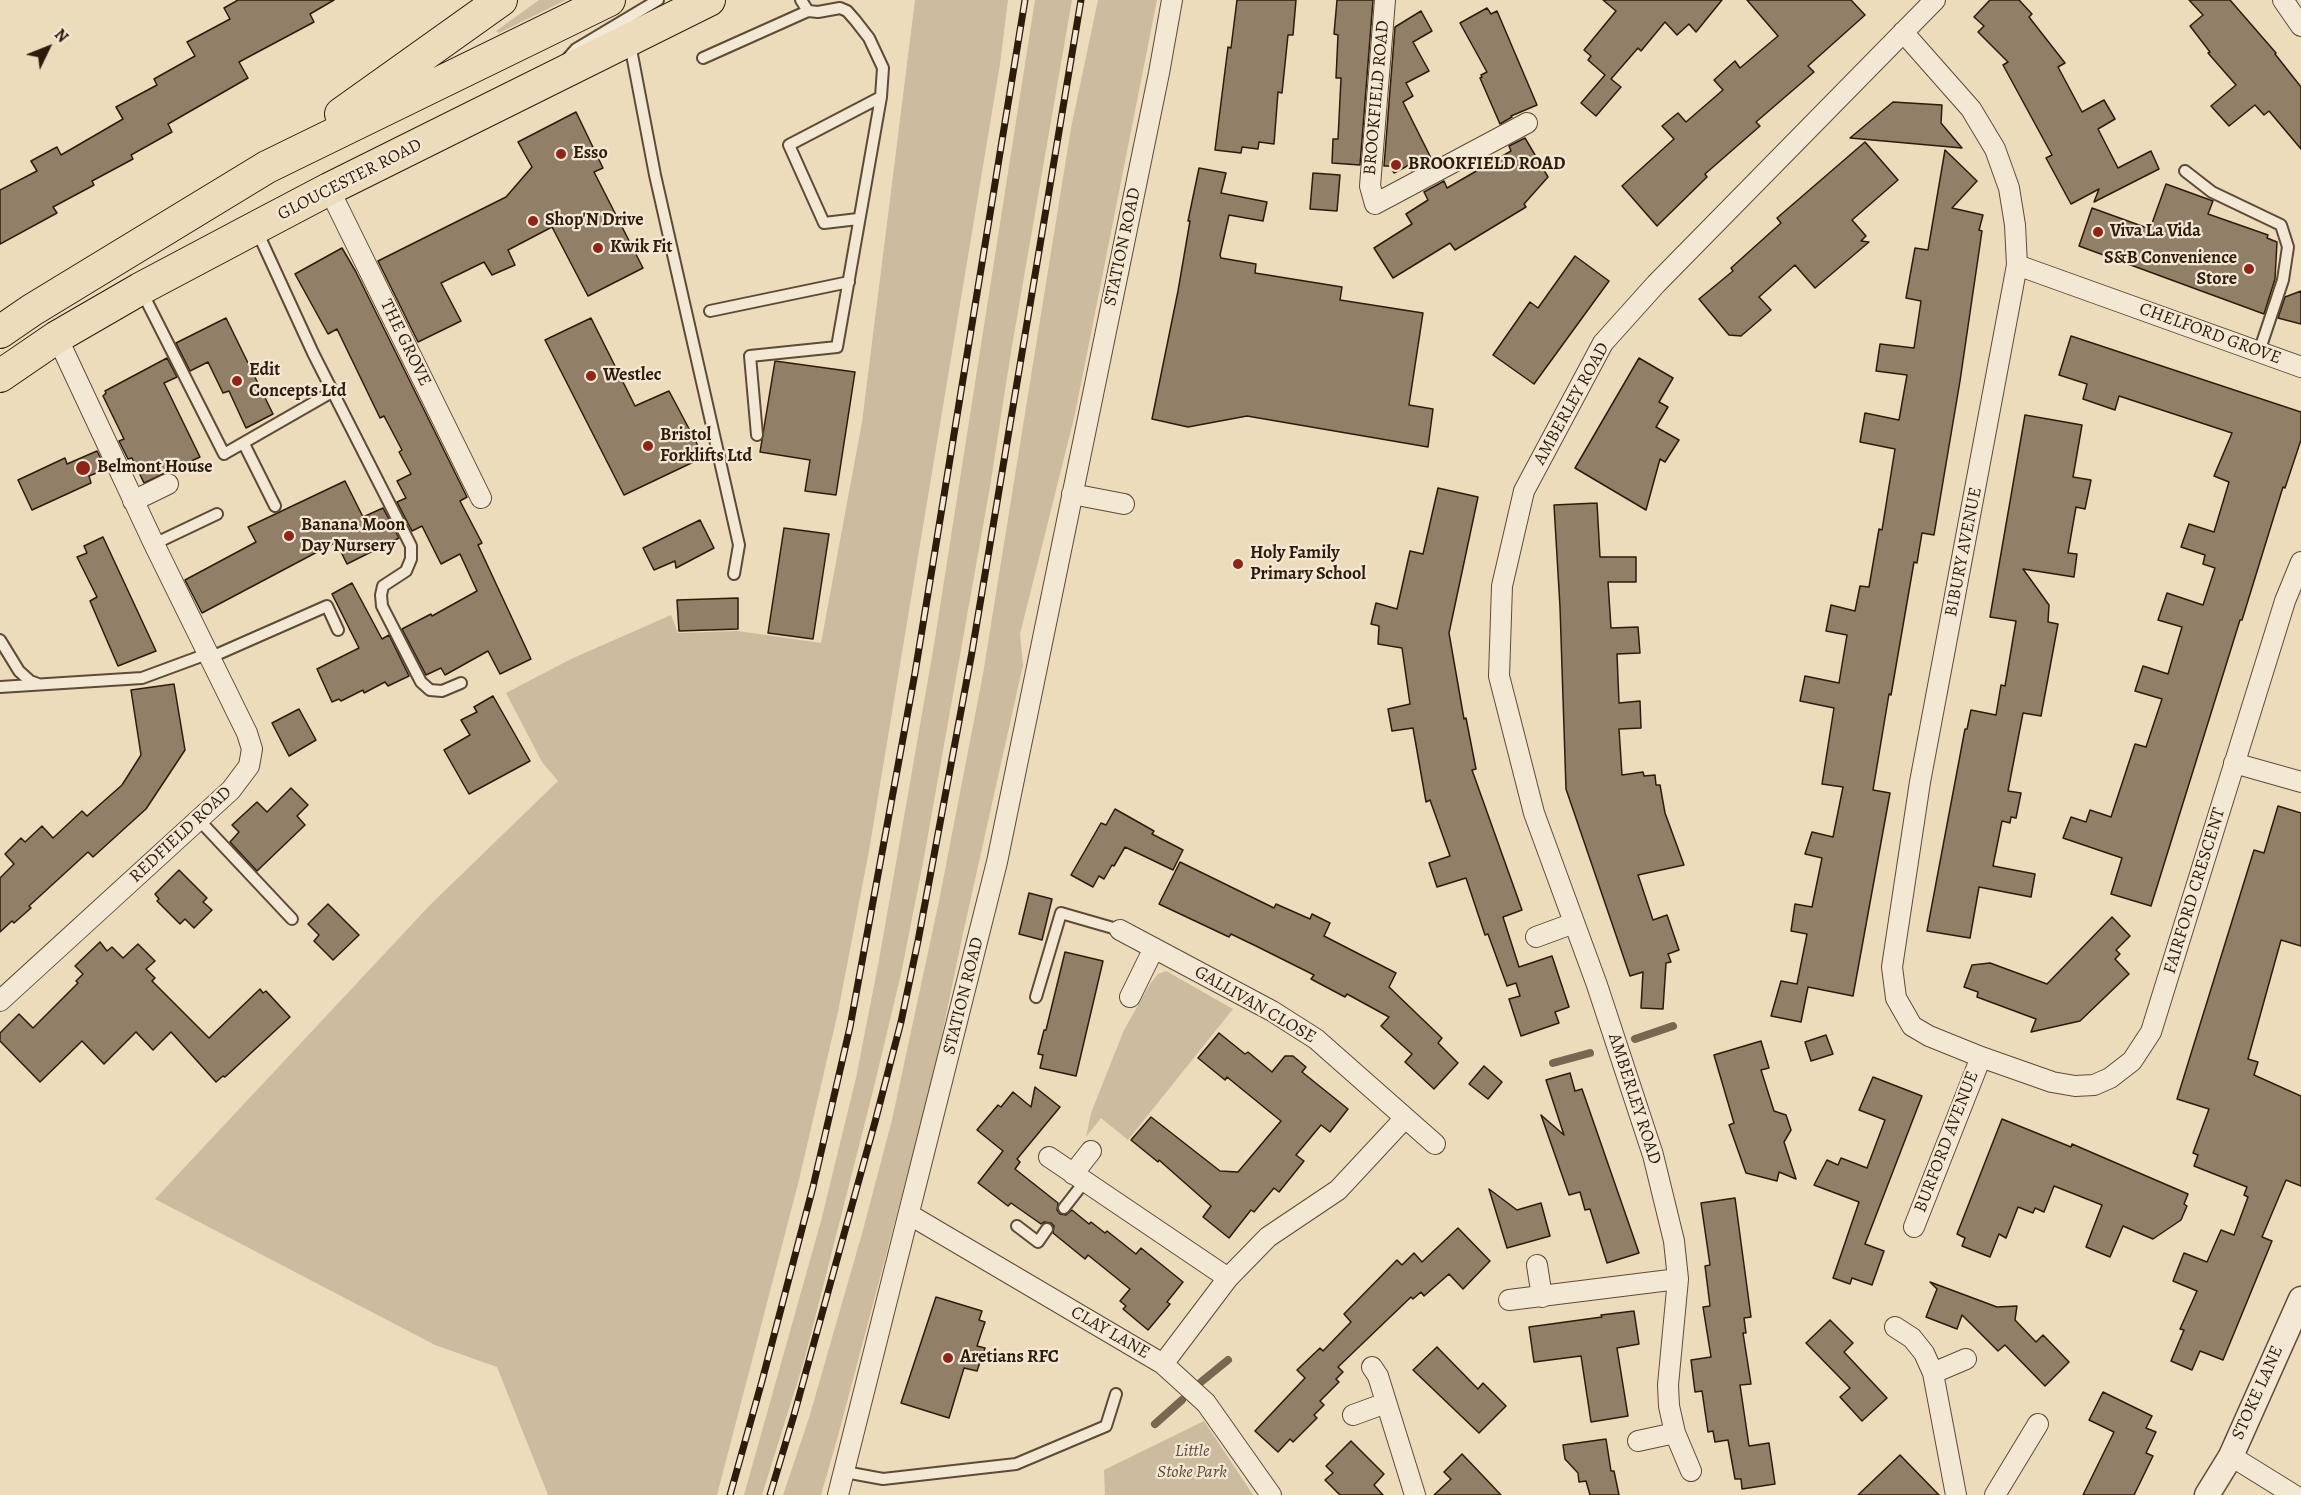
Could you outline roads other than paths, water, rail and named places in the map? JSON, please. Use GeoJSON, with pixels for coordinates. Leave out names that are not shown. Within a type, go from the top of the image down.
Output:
{"type":"FeatureCollection","features":[{"type":"Feature","properties":{"kind":"main road"},"geometry":{"type":"LineString","coordinates":[[0,332],[32,310],[267,167],[501,0]]}},
{"type":"Feature","properties":{"kind":"main road"},"geometry":{"type":"LineString","coordinates":[[267,167],[609,0]]}},
{"type":"Feature","properties":{"kind":"main road","name":"GLOUCESTER ROAD"},"geometry":{"type":"LineString","coordinates":[[0,376],[57,337],[255,228],[709,0]]}},
{"type":"Feature","properties":{"kind":"street","name":"STATION ROAD"},"geometry":{"type":"LineString","coordinates":[[838,1495],[997,862],[1172,0]]}},
{"type":"Feature","properties":{"kind":"street","name":"BROOKFIELD ROAD"},"geometry":{"type":"LineString","coordinates":[[1385,0],[1370,186],[1375,204],[1527,123]]}},
{"type":"Feature","properties":{"kind":"street","name":"AMBERLEY ROAD"},"geometry":{"type":"LineString","coordinates":[[1691,1471],[1675,1433],[1669,1407],[1668,1385],[1678,1279],[1674,1241],[1653,1155],[1597,985],[1534,813],[1499,676],[1502,586],[1524,491],[1603,343],[1656,284],[1935,0]]}},
{"type":"Feature","properties":{"kind":"street"},"geometry":{"type":"LineString","coordinates":[[2283,0],[2301,26]]}},
{"type":"Feature","properties":{"kind":"street","name":"BIBURY AVENUE"},"geometry":{"type":"LineString","coordinates":[[1903,32],[1971,109],[1995,149],[2009,188],[2015,225],[2017,265],[1920,782],[1892,967],[1896,998],[1912,1026],[1929,1036],[1981,1057]]}},
{"type":"Feature","properties":{"kind":"street","name":"THE GROVE"},"geometry":{"type":"LineString","coordinates":[[329,189],[481,498]]}},
{"type":"Feature","properties":{"kind":"street","name":"CHELFORD GROVE"},"geometry":{"type":"LineString","coordinates":[[2017,265],[2301,367]]}},
{"type":"Feature","properties":{"kind":"street","name":"REDFIELD ROAD"},"geometry":{"type":"LineString","coordinates":[[0,1001],[231,790],[249,766],[252,749],[247,733],[133,501],[57,337]]}},
{"type":"Feature","properties":{"kind":"street"},"geometry":{"type":"LineString","coordinates":[[133,501],[168,484]]}},
{"type":"Feature","properties":{"kind":"street"},"geometry":{"type":"LineString","coordinates":[[1072,494],[1124,504]]}},
{"type":"Feature","properties":{"kind":"street","name":"FAIRFORD CRESCENT"},"geometry":{"type":"LineString","coordinates":[[1981,1057],[2052,1082],[2075,1086],[2094,1085],[2110,1078],[2132,1061],[2151,1032],[2285,601],[2301,562]]}},
{"type":"Feature","properties":{"kind":"street"},"geometry":{"type":"LineString","coordinates":[[2234,763],[2301,782]]}},
{"type":"Feature","properties":{"kind":"street"},"geometry":{"type":"LineString","coordinates":[[1536,937],[1574,923]]}},
{"type":"Feature","properties":{"kind":"street","name":"GALLIVAN CLOSE"},"geometry":{"type":"LineString","coordinates":[[1120,930],[1272,1011],[1316,1039],[1435,1144]]}},
{"type":"Feature","properties":{"kind":"street"},"geometry":{"type":"LineString","coordinates":[[1130,997],[1154,948]]}},
{"type":"Feature","properties":{"kind":"street","name":"BURFORD AVENUE"},"geometry":{"type":"LineString","coordinates":[[1914,1227],[1981,1057]]}},
{"type":"Feature","properties":{"kind":"street"},"geometry":{"type":"LineString","coordinates":[[1163,1364],[1228,1278],[1268,1237],[1338,1190],[1405,1118]]}},
{"type":"Feature","properties":{"kind":"street"},"geometry":{"type":"LineString","coordinates":[[1079,1178],[1091,1150]]}},
{"type":"Feature","properties":{"kind":"street"},"geometry":{"type":"LineString","coordinates":[[1049,1157],[1228,1278]]}},
{"type":"Feature","properties":{"kind":"street","name":"CLAY LANE"},"geometry":{"type":"LineString","coordinates":[[910,1215],[1163,1364],[1206,1403],[1271,1495]]}},
{"type":"Feature","properties":{"kind":"street"},"geometry":{"type":"LineString","coordinates":[[1537,1265],[1542,1297]]}},
{"type":"Feature","properties":{"kind":"street"},"geometry":{"type":"LineString","coordinates":[[1509,1300],[1678,1279]]}},
{"type":"Feature","properties":{"kind":"street","name":"STOKE LANE"},"geometry":{"type":"LineString","coordinates":[[2207,1495],[2231,1456],[2301,1299]]}},
{"type":"Feature","properties":{"kind":"street"},"geometry":{"type":"LineString","coordinates":[[1896,1328],[1912,1338],[1924,1353],[1933,1373],[1956,1495]]}},
{"type":"Feature","properties":{"kind":"street"},"geometry":{"type":"LineString","coordinates":[[1933,1373],[1966,1359]]}},
{"type":"Feature","properties":{"kind":"street"},"geometry":{"type":"LineString","coordinates":[[1372,1367],[1378,1376],[1415,1495]]}},
{"type":"Feature","properties":{"kind":"street"},"geometry":{"type":"LineString","coordinates":[[1353,1415],[1386,1403]]}},
{"type":"Feature","properties":{"kind":"street"},"geometry":{"type":"LineString","coordinates":[[1995,1495],[2038,1424]]}},
{"type":"Feature","properties":{"kind":"street"},"geometry":{"type":"LineString","coordinates":[[1638,1441],[1675,1433]]}},
{"type":"Feature","properties":{"kind":"street"},"geometry":{"type":"LineString","coordinates":[[2231,1456],[2294,1495]]}},
{"type":"Feature","properties":{"kind":"lane"},"geometry":{"type":"LineString","coordinates":[[559,76],[576,49],[658,0]]}},
{"type":"Feature","properties":{"kind":"lane"},"geometry":{"type":"LineString","coordinates":[[801,0],[808,11]]}},
{"type":"Feature","properties":{"kind":"lane"},"geometry":{"type":"LineString","coordinates":[[704,58],[808,11],[818,12],[840,8],[847,11],[869,38],[883,68],[881,97],[837,347],[750,356],[757,435]]}},
{"type":"Feature","properties":{"kind":"lane"},"geometry":{"type":"LineString","coordinates":[[629,40],[655,175],[739,545],[734,574]]}},
{"type":"Feature","properties":{"kind":"lane"},"geometry":{"type":"LineString","coordinates":[[858,219],[824,223],[789,145],[881,97]]}},
{"type":"Feature","properties":{"kind":"lane"},"geometry":{"type":"LineString","coordinates":[[2185,171],[2212,192],[2281,225],[2288,247],[2283,280],[2259,352]]}},
{"type":"Feature","properties":{"kind":"lane"},"geometry":{"type":"LineString","coordinates":[[255,228],[332,392],[411,546],[411,559],[406,571],[383,586],[382,606],[421,682],[430,690],[442,691],[461,683]]}},
{"type":"Feature","properties":{"kind":"lane"},"geometry":{"type":"LineString","coordinates":[[710,311],[849,282]]}},
{"type":"Feature","properties":{"kind":"lane"},"geometry":{"type":"LineString","coordinates":[[140,290],[224,454],[332,392]]}},
{"type":"Feature","properties":{"kind":"lane"},"geometry":{"type":"LineString","coordinates":[[244,444],[275,506]]}},
{"type":"Feature","properties":{"kind":"lane"},"geometry":{"type":"LineString","coordinates":[[154,544],[217,514]]}},
{"type":"Feature","properties":{"kind":"lane"},"geometry":{"type":"LineString","coordinates":[[0,687],[142,678],[208,656],[327,606],[338,630]]}},
{"type":"Feature","properties":{"kind":"lane"},"geometry":{"type":"LineString","coordinates":[[0,640],[19,671],[30,681],[42,686]]}},
{"type":"Feature","properties":{"kind":"lane"},"geometry":{"type":"LineString","coordinates":[[199,820],[292,919]]}},
{"type":"Feature","properties":{"kind":"lane"},"geometry":{"type":"LineString","coordinates":[[1036,997],[1061,913],[1120,930]]}},
{"type":"Feature","properties":{"kind":"lane"},"geometry":{"type":"LineString","coordinates":[[1064,1208],[1079,1178]]}},
{"type":"Feature","properties":{"kind":"lane"},"geometry":{"type":"LineString","coordinates":[[1017,1226],[1038,1242],[1047,1229]]}},
{"type":"Feature","properties":{"kind":"lane"},"geometry":{"type":"LineString","coordinates":[[844,1472],[883,1479],[1016,1464],[1106,1426],[1116,1394]]}},
{"type":"Feature","properties":{"kind":"waterway"},"geometry":{"type":"LineString","coordinates":[[1635,1039],[1673,1026]]}},
{"type":"Feature","properties":{"kind":"waterway"},"geometry":{"type":"LineString","coordinates":[[1553,1063],[1590,1053]]}},
{"type":"Feature","properties":{"kind":"waterway"},"geometry":{"type":"LineString","coordinates":[[1201,1382],[1228,1360]]}},
{"type":"Feature","properties":{"kind":"waterway"},"geometry":{"type":"LineString","coordinates":[[1155,1424],[1182,1400]]}},
{"type":"Feature","properties":{"kind":"railway"},"geometry":{"type":"LineString","coordinates":[[730,1495],[813,1187],[850,1027],[915,673],[1025,0]]}},
{"type":"Feature","properties":{"kind":"railway"},"geometry":{"type":"LineString","coordinates":[[770,1495],[875,1122],[901,1022],[918,941],[972,652],[1081,0]]}},
{"type":"Feature","properties":{"kind":"place","name":"Esso"},"geometry":{"type":"Point","coordinates":[561,154]}},
{"type":"Feature","properties":{"kind":"place","name":"BROOKFIELD ROAD"},"geometry":{"type":"Point","coordinates":[1396,165]}},
{"type":"Feature","properties":{"kind":"place","name":"Shop'N Drive"},"geometry":{"type":"Point","coordinates":[533,221]}},
{"type":"Feature","properties":{"kind":"place","name":"Viva La Vida"},"geometry":{"type":"Point","coordinates":[2098,232]}},
{"type":"Feature","properties":{"kind":"place","name":"Kwik Fit"},"geometry":{"type":"Point","coordinates":[598,248]}},
{"type":"Feature","properties":{"kind":"place","name":"S&B Convenience Store"},"geometry":{"type":"Point","coordinates":[2249,269]}},
{"type":"Feature","properties":{"kind":"place","name":"Westlec"},"geometry":{"type":"Point","coordinates":[591,376]}},
{"type":"Feature","properties":{"kind":"place","name":"Edit Concepts Ltd"},"geometry":{"type":"Point","coordinates":[237,381]}},
{"type":"Feature","properties":{"kind":"place","name":"Bristol Forklifts Ltd"},"geometry":{"type":"Point","coordinates":[648,446]}},
{"type":"Feature","properties":{"kind":"place","name":"Belmont House"},"geometry":{"type":"Point","coordinates":[83,468]}},
{"type":"Feature","properties":{"kind":"place","name":"Banana Moon Day Nursery"},"geometry":{"type":"Point","coordinates":[289,536]}},
{"type":"Feature","properties":{"kind":"place","name":"Holy Family Primary School"},"geometry":{"type":"Point","coordinates":[1238,564]}},
{"type":"Feature","properties":{"kind":"place","name":"Aretians RFC"},"geometry":{"type":"Point","coordinates":[948,1358]}},
{"type":"Feature","properties":{"kind":"park label","name":"Little Stoke Park"},"geometry":{"type":"Point","coordinates":[1192,1462]}}]}
